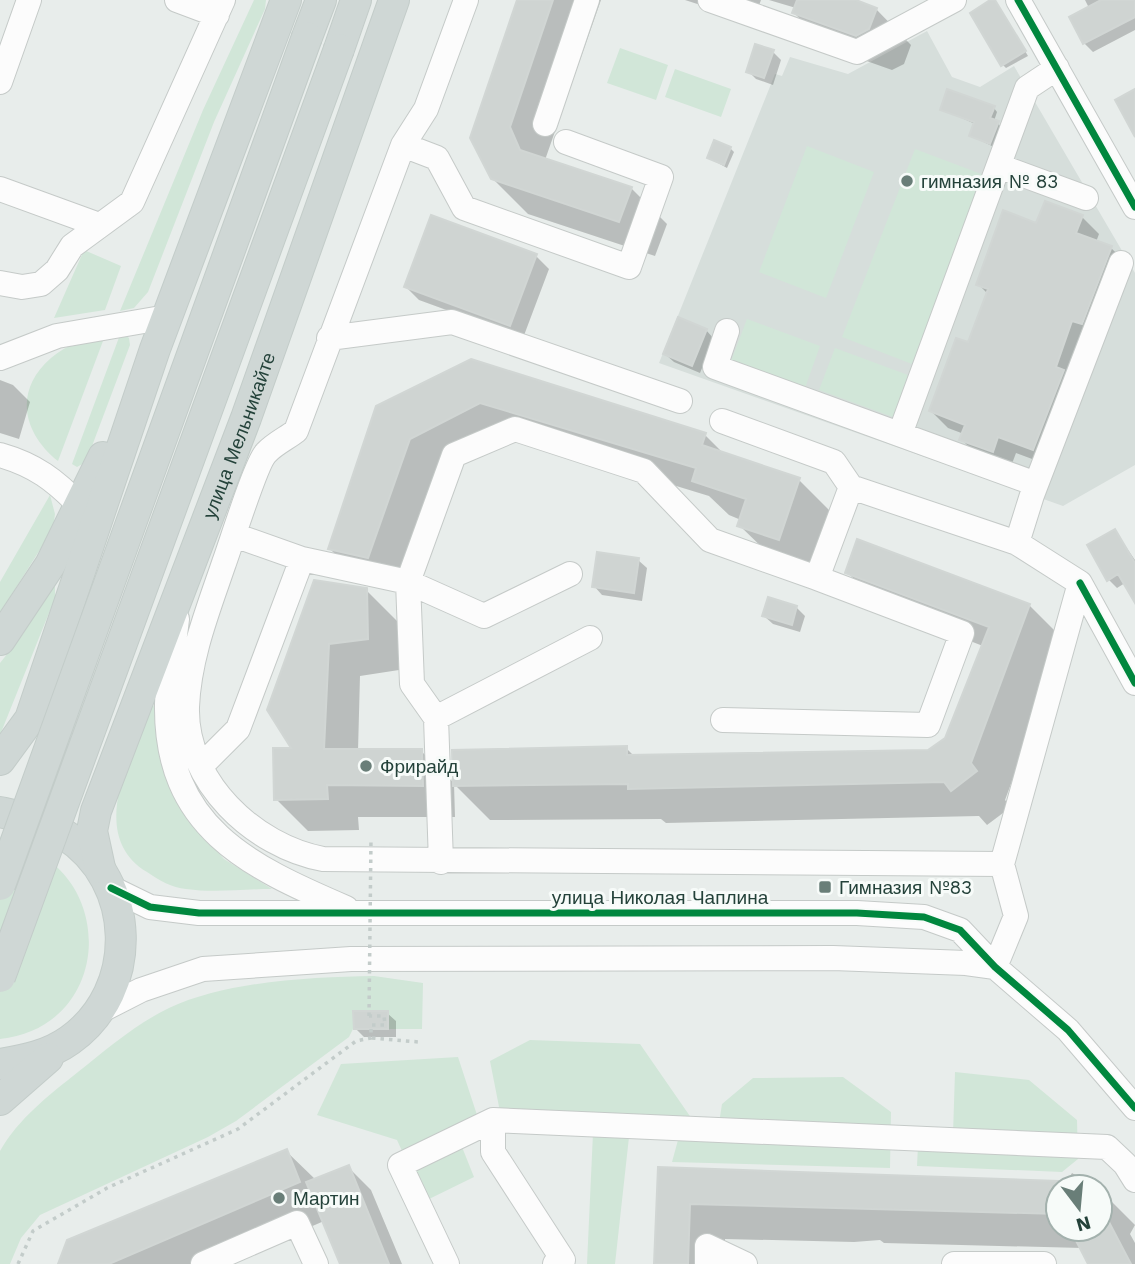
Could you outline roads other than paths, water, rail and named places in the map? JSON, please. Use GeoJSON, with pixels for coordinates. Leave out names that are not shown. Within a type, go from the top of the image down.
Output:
{"type":"FeatureCollection","features":[{"type":"Feature","properties":{"kind":"main road"},"geometry":{"type":"LineString","coordinates":[[0,760],[30,719],[155,349],[286,0]]}},
{"type":"Feature","properties":{"kind":"main road"},"geometry":{"type":"LineString","coordinates":[[0,886],[321,0]]}},
{"type":"Feature","properties":{"kind":"main road"},"geometry":{"type":"LineString","coordinates":[[0,977],[356,0]]}},
{"type":"Feature","properties":{"kind":"main road","name":"улица Мельникайте"},"geometry":{"type":"LineString","coordinates":[[99,1012],[119,965],[122,939],[119,913],[105,878],[92,831],[96,811],[129,719],[180,597],[246,418],[394,0]]}},
{"type":"Feature","properties":{"kind":"main road"},"geometry":{"type":"LineString","coordinates":[[0,640],[32,595],[80,506],[155,349]]}},
{"type":"Feature","properties":{"kind":"main road"},"geometry":{"type":"LineString","coordinates":[[0,811],[44,824],[65,835],[105,878]]}},
{"type":"Feature","properties":{"kind":"main road"},"geometry":{"type":"LineString","coordinates":[[0,1100],[11,1087],[70,1040],[99,1012]]}},
{"type":"Feature","properties":{"kind":"main road"},"geometry":{"type":"LineString","coordinates":[[0,1064],[48,1053],[70,1040]]}},
{"type":"Feature","properties":{"kind":"street"},"geometry":{"type":"LineString","coordinates":[[0,82],[29,0]]}},
{"type":"Feature","properties":{"kind":"street"},"geometry":{"type":"LineString","coordinates":[[0,283],[22,287],[41,284],[57,270],[72,246],[132,202],[220,8],[177,0]]}},
{"type":"Feature","properties":{"kind":"street"},"geometry":{"type":"LineString","coordinates":[[466,0],[426,109],[403,145],[296,431],[264,454],[234,536],[193,656],[187,709],[192,744],[202,765],[232,812],[253,828],[299,855],[369,862],[1002,864]]}},
{"type":"Feature","properties":{"kind":"street"},"geometry":{"type":"LineString","coordinates":[[545,124],[587,0]]}},
{"type":"Feature","properties":{"kind":"street"},"geometry":{"type":"LineString","coordinates":[[710,0],[857,52],[911,10],[954,0]]}},
{"type":"Feature","properties":{"kind":"street"},"geometry":{"type":"LineString","coordinates":[[1018,0],[1135,207]]}},
{"type":"Feature","properties":{"kind":"street"},"geometry":{"type":"LineString","coordinates":[[900,434],[1027,88],[1057,68]]}},
{"type":"Feature","properties":{"kind":"street"},"geometry":{"type":"LineString","coordinates":[[403,145],[438,158],[464,208],[629,267],[661,177],[566,142]]}},
{"type":"Feature","properties":{"kind":"street"},"geometry":{"type":"LineString","coordinates":[[999,166],[1086,198]]}},
{"type":"Feature","properties":{"kind":"street"},"geometry":{"type":"LineString","coordinates":[[0,189],[99,225]]}},
{"type":"Feature","properties":{"kind":"street"},"geometry":{"type":"LineString","coordinates":[[1017,543],[1036,484],[1121,262]]}},
{"type":"Feature","properties":{"kind":"street"},"geometry":{"type":"LineString","coordinates":[[7,349],[98,328],[167,317]]}},
{"type":"Feature","properties":{"kind":"street"},"geometry":{"type":"LineString","coordinates":[[329,338],[452,323],[680,401]]}},
{"type":"Feature","properties":{"kind":"street"},"geometry":{"type":"LineString","coordinates":[[727,331],[715,367],[1036,484]]}},
{"type":"Feature","properties":{"kind":"street"},"geometry":{"type":"LineString","coordinates":[[246,418],[264,454]]}},
{"type":"Feature","properties":{"kind":"street"},"geometry":{"type":"LineString","coordinates":[[722,421],[834,462],[851,486],[1017,543],[1080,583],[1135,683]]}},
{"type":"Feature","properties":{"kind":"street"},"geometry":{"type":"LineString","coordinates":[[441,862],[436,718],[412,684],[408,582],[454,455],[515,429],[643,471],[710,540],[962,633],[928,725],[723,720]]}},
{"type":"Feature","properties":{"kind":"street"},"geometry":{"type":"LineString","coordinates":[[0,455],[38,468],[80,506]]}},
{"type":"Feature","properties":{"kind":"street"},"geometry":{"type":"LineString","coordinates":[[817,578],[851,486]]}},
{"type":"Feature","properties":{"kind":"street"},"geometry":{"type":"LineString","coordinates":[[234,536],[302,559],[408,582],[484,615],[570,574]]}},
{"type":"Feature","properties":{"kind":"street"},"geometry":{"type":"LineString","coordinates":[[202,765],[239,729],[302,559]]}},
{"type":"Feature","properties":{"kind":"street"},"geometry":{"type":"LineString","coordinates":[[99,1012],[141,990],[203,969],[351,959],[834,958],[966,962],[995,967],[1016,916],[1002,864],[1080,583]]}},
{"type":"Feature","properties":{"kind":"street"},"geometry":{"type":"LineString","coordinates":[[180,597],[167,705],[173,754],[185,793],[206,826],[236,852],[299,888],[356,912]]}},
{"type":"Feature","properties":{"kind":"street"},"geometry":{"type":"LineString","coordinates":[[436,718],[590,638]]}},
{"type":"Feature","properties":{"kind":"street","name":"улица Николая Чаплина"},"geometry":{"type":"LineString","coordinates":[[105,878],[150,907],[198,912],[906,914],[940,921],[960,930],[995,967],[1068,1030],[1135,1108]]}},
{"type":"Feature","properties":{"kind":"street"},"geometry":{"type":"LineString","coordinates":[[493,1120],[493,1152],[562,1263]]}},
{"type":"Feature","properties":{"kind":"street"},"geometry":{"type":"LineString","coordinates":[[447,1264],[400,1165],[493,1120],[1107,1147],[1125,1164],[1135,1180]]}},
{"type":"Feature","properties":{"kind":"street"},"geometry":{"type":"LineString","coordinates":[[203,1264],[297,1223],[316,1264]]}},
{"type":"Feature","properties":{"kind":"street"},"geometry":{"type":"LineString","coordinates":[[707,1264],[708,1245],[745,1264]]}},
{"type":"Feature","properties":{"kind":"street"},"geometry":{"type":"LineString","coordinates":[[954,1264],[1044,1264]]}},
{"type":"Feature","properties":{"kind":"place","name":"гимназия № 83"},"geometry":{"type":"Point","coordinates":[907,181]}},
{"type":"Feature","properties":{"kind":"place","name":"Фрирайд"},"geometry":{"type":"Point","coordinates":[366,766]}},
{"type":"Feature","properties":{"kind":"place","name":"Гимназия №83"},"geometry":{"type":"Point","coordinates":[825,887]}},
{"type":"Feature","properties":{"kind":"place","name":"Мартин"},"geometry":{"type":"Point","coordinates":[279,1198]}}]}
